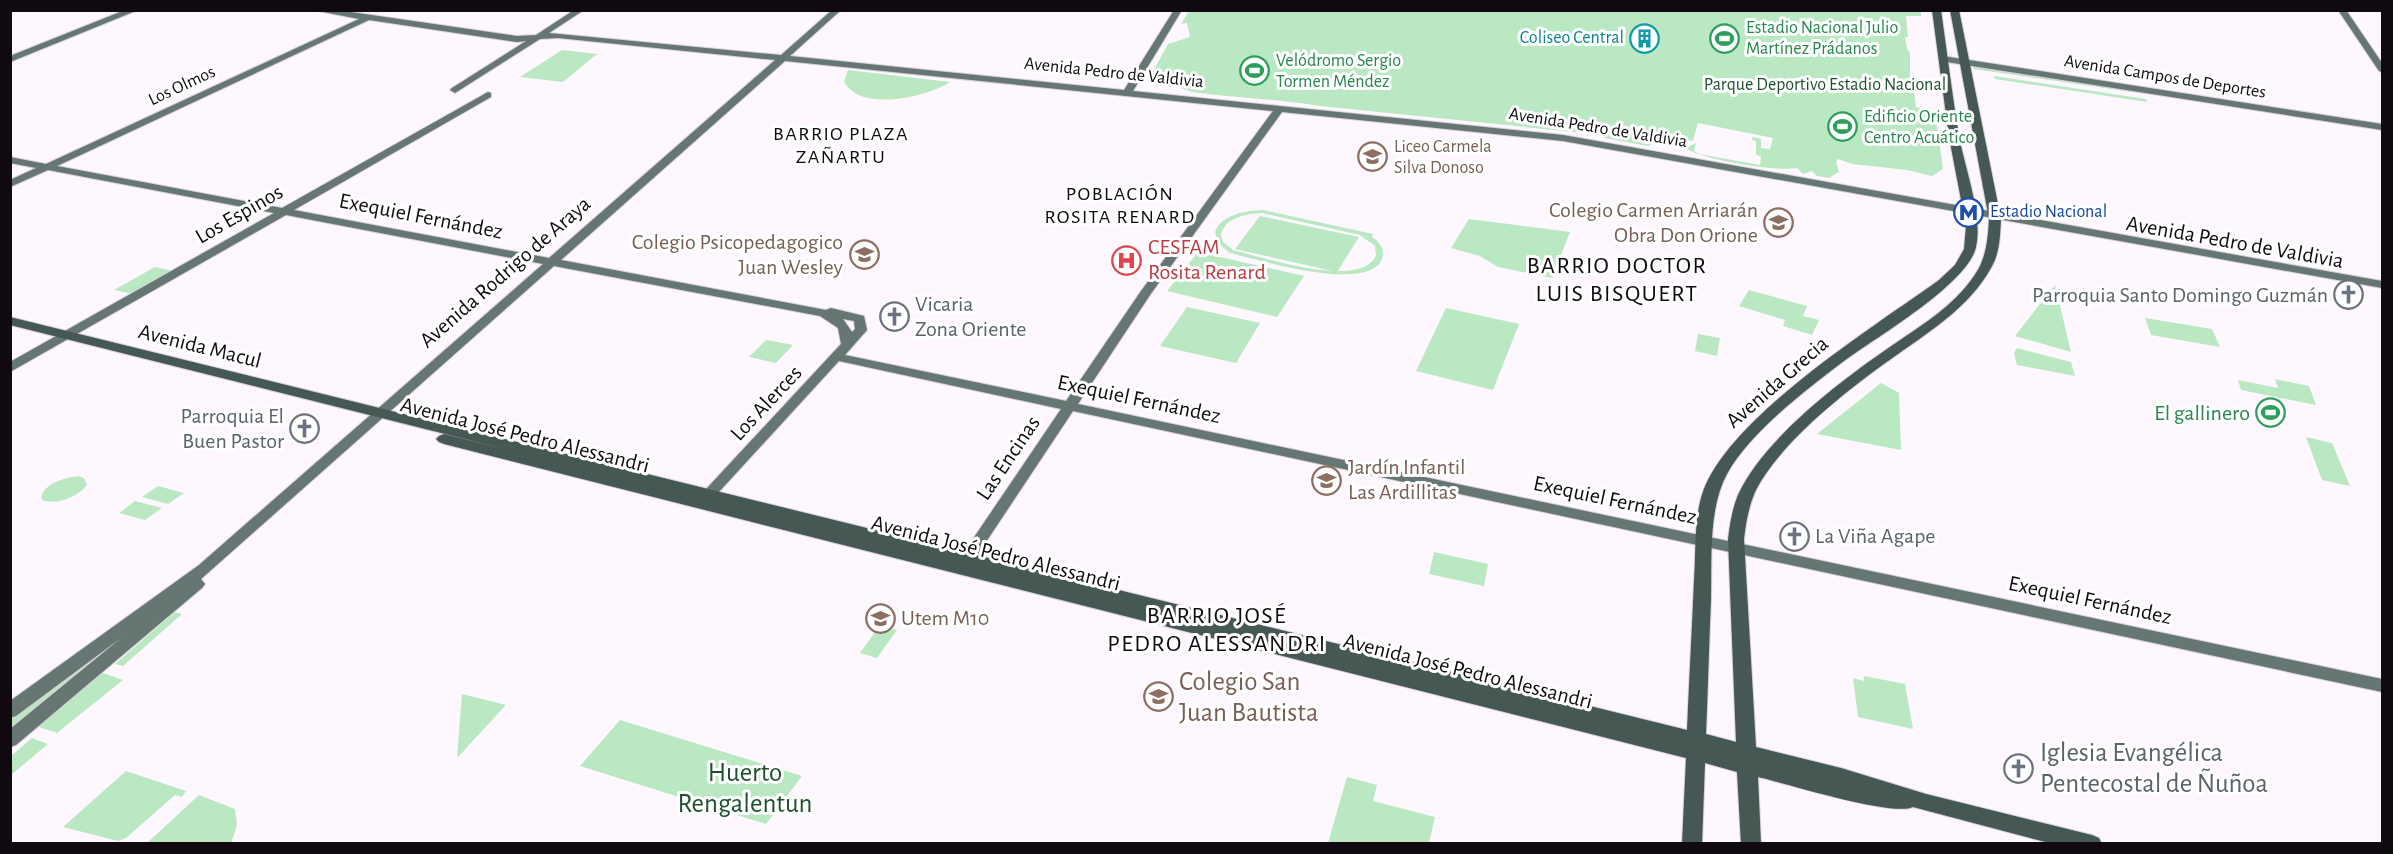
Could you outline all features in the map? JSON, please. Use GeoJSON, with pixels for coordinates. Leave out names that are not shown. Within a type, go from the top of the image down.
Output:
{"type":"FeatureCollection","features":[{"type":"Feature","properties":{"kind":"main road"},"geometry":{"type":"LineString","coordinates":[[10,59],[134,10]]}},
{"type":"Feature","properties":{"kind":"main road","name":"Avenida Pedro de Valdivia"},"geometry":{"type":"LineString","coordinates":[[317,10],[517,39],[556,34],[1572,139],[2382,286]]}},
{"type":"Feature","properties":{"kind":"main road"},"geometry":{"type":"LineString","coordinates":[[538,37],[580,10]]}},
{"type":"Feature","properties":{"kind":"main road","name":"Avenida Rodrigo de Araya"},"geometry":{"type":"LineString","coordinates":[[10,711],[204,569],[837,10]]}},
{"type":"Feature","properties":{"kind":"main road"},"geometry":{"type":"LineString","coordinates":[[1127,93],[1178,10]]}},
{"type":"Feature","properties":{"kind":"main road","name":"Avenida Grecia"},"geometry":{"type":"LineString","coordinates":[[1692,843],[1705,542],[1709,499],[1719,474],[1735,450],[1773,412],[1838,358],[1950,278],[1965,261],[1970,249],[1973,232],[1936,10]]}},
{"type":"Feature","properties":{"kind":"main road"},"geometry":{"type":"LineString","coordinates":[[1751,843],[1737,548],[1742,508],[1760,473],[1805,424],[1864,372],[1941,315],[1970,290],[1992,255],[1996,235],[1994,217],[1954,10]]}},
{"type":"Feature","properties":{"kind":"main road"},"geometry":{"type":"LineString","coordinates":[[2342,10],[2382,69]]}},
{"type":"Feature","properties":{"kind":"main road","name":"Los Olmos"},"geometry":{"type":"LineString","coordinates":[[10,184],[367,18]]}},
{"type":"Feature","properties":{"kind":"main road","name":"Los Espinos"},"geometry":{"type":"LineString","coordinates":[[10,368],[488,95],[455,90],[538,37]]}},
{"type":"Feature","properties":{"kind":"main road","name":"Avenida Campos de Deportes"},"geometry":{"type":"LineString","coordinates":[[1943,62],[1964,63],[2382,133]]}},
{"type":"Feature","properties":{"kind":"main road"},"geometry":{"type":"LineString","coordinates":[[1964,63],[1978,65]]}},
{"type":"Feature","properties":{"kind":"main road","name":"Avenida Campos de Deportes"},"geometry":{"type":"LineString","coordinates":[[1978,65],[2382,127]]}},
{"type":"Feature","properties":{"kind":"main road","name":"Las Encinas"},"geometry":{"type":"LineString","coordinates":[[964,563],[1148,291],[1280,108]]}},
{"type":"Feature","properties":{"kind":"main road","name":"Exequiel Fernández"},"geometry":{"type":"LineString","coordinates":[[10,160],[549,263],[856,317],[861,320],[860,331],[853,332],[843,323],[823,313]]}},
{"type":"Feature","properties":{"kind":"main road","name":"Avenida Macul"},"geometry":{"type":"LineString","coordinates":[[10,321],[62,338],[374,417]]}},
{"type":"Feature","properties":{"kind":"main road"},"geometry":{"type":"LineString","coordinates":[[843,323],[847,331],[848,346]]}},
{"type":"Feature","properties":{"kind":"main road","name":"Avenida Macul"},"geometry":{"type":"LineString","coordinates":[[10,330],[62,338]]}},
{"type":"Feature","properties":{"kind":"main road","name":"Los Alerces"},"geometry":{"type":"LineString","coordinates":[[705,499],[860,331]]}},
{"type":"Feature","properties":{"kind":"main road","name":"Exequiel Fernández"},"geometry":{"type":"LineString","coordinates":[[838,357],[2382,686]]}},
{"type":"Feature","properties":{"kind":"main road","name":"Avenida José Pedro Alessandri"},"geometry":{"type":"LineString","coordinates":[[374,417],[1747,758],[1872,797],[1926,803],[2092,843]]}},
{"type":"Feature","properties":{"kind":"main road","name":"Avenida Rodrigo de Araya"},"geometry":{"type":"LineString","coordinates":[[10,740],[177,602],[197,584],[204,569]]}},
{"type":"Feature","properties":{"kind":"green space","name":"Parque Deportivo Estadio Nacional"},"geometry":{"type":"Polygon","coordinates":[[[1189,11],[1921,11],[1921,16],[1906,16],[1908,37],[1905,37],[1907,49],[1910,52],[1910,79],[1913,80],[1916,107],[1935,112],[1943,169],[1932,176],[1907,170],[1852,164],[1838,159],[1836,162],[1839,172],[1829,178],[1817,176],[1812,171],[1803,174],[1797,168],[1740,164],[1699,154],[1760,165],[1761,157],[1756,154],[1756,141],[1752,140],[1753,137],[1761,139],[1761,148],[1770,149],[1773,138],[1698,123],[1693,141],[1659,135],[1656,138],[1660,142],[1648,146],[1604,138],[1603,135],[1192,92],[1166,86],[1162,80],[1154,79],[1156,76],[1151,75],[1168,44],[1190,37],[1187,23],[1181,24],[1189,11]]]}},
{"type":"Feature","properties":{"kind":"green space"},"geometry":{"type":"Polygon","coordinates":[[[562,50],[597,54],[563,82],[520,77],[562,50]]]}},
{"type":"Feature","properties":{"kind":"green space"},"geometry":{"type":"Polygon","coordinates":[[[1973,66],[2144,92],[2146,94],[1974,69],[1973,66]]]}},
{"type":"Feature","properties":{"kind":"green space"},"geometry":{"type":"Polygon","coordinates":[[[848,70],[950,82],[940,88],[910,97],[878,99],[863,97],[852,91],[844,81],[848,70]]]}},
{"type":"Feature","properties":{"kind":"green space"},"geometry":{"type":"Polygon","coordinates":[[[1994,76],[2146,99],[2147,102],[1995,79],[1994,76]]]}},
{"type":"Feature","properties":{"kind":"green space","name":"Parque Deportivo Estadio Nacional"},"geometry":{"type":"Polygon","coordinates":[[[1696,143],[1694,151],[1699,154],[1694,152],[1685,148],[1696,143]]]}},
{"type":"Feature","properties":{"kind":"green space"},"geometry":{"type":"Polygon","coordinates":[[[1263,210],[1373,234],[1372,237],[1382,247],[1383,256],[1375,268],[1359,273],[1337,274],[1287,267],[1230,253],[1218,243],[1215,232],[1223,221],[1242,213],[1263,210]],[[1262,213],[1232,220],[1223,229],[1221,235],[1223,242],[1233,250],[1287,264],[1331,271],[1351,270],[1366,266],[1376,256],[1375,246],[1360,235],[1262,213]]]}},
{"type":"Feature","properties":{"kind":"green space"},"geometry":{"type":"Polygon","coordinates":[[[1260,216],[1359,237],[1337,272],[1235,249],[1260,216]]]}},
{"type":"Feature","properties":{"kind":"green space"},"geometry":{"type":"Polygon","coordinates":[[[1469,219],[1570,232],[1552,278],[1498,267],[1480,256],[1451,248],[1469,219]]]}},
{"type":"Feature","properties":{"kind":"green space"},"geometry":{"type":"Polygon","coordinates":[[[1198,252],[1304,276],[1277,317],[1167,291],[1198,252]]]}},
{"type":"Feature","properties":{"kind":"green space"},"geometry":{"type":"Polygon","coordinates":[[[155,267],[178,272],[138,295],[114,290],[155,267]]]}},
{"type":"Feature","properties":{"kind":"green space"},"geometry":{"type":"Polygon","coordinates":[[[2055,285],[2071,352],[2015,336],[2055,285]]]}},
{"type":"Feature","properties":{"kind":"green space"},"geometry":{"type":"Polygon","coordinates":[[[1749,290],[1807,306],[1803,316],[1819,320],[1812,335],[1783,326],[1785,320],[1739,306],[1749,290]]]}},
{"type":"Feature","properties":{"kind":"green space"},"geometry":{"type":"Polygon","coordinates":[[[1187,307],[1260,323],[1236,363],[1160,346],[1187,307]]]}},
{"type":"Feature","properties":{"kind":"green space"},"geometry":{"type":"Polygon","coordinates":[[[1446,308],[1519,324],[1493,390],[1416,371],[1446,308]]]}},
{"type":"Feature","properties":{"kind":"green space"},"geometry":{"type":"Polygon","coordinates":[[[2145,318],[2212,329],[2220,347],[2151,335],[2145,318]]]}},
{"type":"Feature","properties":{"kind":"green space"},"geometry":{"type":"Polygon","coordinates":[[[1698,334],[1720,338],[1717,356],[1695,351],[1698,334]]]}},
{"type":"Feature","properties":{"kind":"green space"},"geometry":{"type":"Polygon","coordinates":[[[766,340],[793,345],[776,363],[749,357],[766,340]]]}},
{"type":"Feature","properties":{"kind":"green space"},"geometry":{"type":"Polygon","coordinates":[[[2017,348],[2071,362],[2075,376],[2017,365],[2014,353],[2017,348]]]}},
{"type":"Feature","properties":{"kind":"green space"},"geometry":{"type":"Polygon","coordinates":[[[2275,379],[2309,386],[2316,405],[2241,390],[2238,380],[2278,388],[2275,379]]]}},
{"type":"Feature","properties":{"kind":"green space"},"geometry":{"type":"Polygon","coordinates":[[[1881,383],[1899,393],[1901,450],[1817,434],[1881,383]]]}},
{"type":"Feature","properties":{"kind":"green space"},"geometry":{"type":"Polygon","coordinates":[[[2306,437],[2332,443],[2350,486],[2322,480],[2306,437]]]}},
{"type":"Feature","properties":{"kind":"green space"},"geometry":{"type":"Polygon","coordinates":[[[78,476],[84,478],[87,485],[73,496],[56,501],[44,501],[41,498],[50,485],[78,476]]]}},
{"type":"Feature","properties":{"kind":"green space"},"geometry":{"type":"Polygon","coordinates":[[[158,486],[184,493],[168,504],[142,497],[158,486]]]}},
{"type":"Feature","properties":{"kind":"green space"},"geometry":{"type":"Polygon","coordinates":[[[135,501],[162,508],[145,520],[119,513],[135,501]]]}},
{"type":"Feature","properties":{"kind":"green space"},"geometry":{"type":"Polygon","coordinates":[[[1434,552],[1488,564],[1484,586],[1429,574],[1434,552]]]}},
{"type":"Feature","properties":{"kind":"green space"},"geometry":{"type":"Polygon","coordinates":[[[197,575],[11,734],[11,717],[197,575]]]}},
{"type":"Feature","properties":{"kind":"green space"},"geometry":{"type":"Polygon","coordinates":[[[175,612],[182,614],[123,666],[115,664],[175,612]]]}},
{"type":"Feature","properties":{"kind":"green space"},"geometry":{"type":"Polygon","coordinates":[[[880,625],[897,630],[877,658],[860,653],[880,625]]]}},
{"type":"Feature","properties":{"kind":"green space"},"geometry":{"type":"Polygon","coordinates":[[[103,673],[123,680],[57,733],[36,726],[103,673]]]}},
{"type":"Feature","properties":{"kind":"green space"},"geometry":{"type":"Polygon","coordinates":[[[1864,676],[1905,684],[1913,729],[1858,717],[1853,678],[1864,681],[1864,676]]]}},
{"type":"Feature","properties":{"kind":"green space"},"geometry":{"type":"Polygon","coordinates":[[[462,694],[506,705],[457,758],[462,694]]]}},
{"type":"Feature","properties":{"kind":"green space","name":"Huerto Rengalentun"},"geometry":{"type":"Polygon","coordinates":[[[620,720],[802,776],[766,824],[580,766],[620,720]]]}},
{"type":"Feature","properties":{"kind":"green space"},"geometry":{"type":"Polygon","coordinates":[[[32,738],[48,744],[11,775],[11,756],[32,738]]]}},
{"type":"Feature","properties":{"kind":"green space"},"geometry":{"type":"Polygon","coordinates":[[[126,771],[186,791],[182,797],[175,795],[126,838],[118,841],[63,827],[126,771]]]}},
{"type":"Feature","properties":{"kind":"green space"},"geometry":{"type":"Polygon","coordinates":[[[1347,777],[1377,785],[1373,801],[1435,817],[1429,843],[1328,843],[1347,777]]]}},
{"type":"Feature","properties":{"kind":"green space"},"geometry":{"type":"Polygon","coordinates":[[[199,795],[235,809],[237,825],[231,843],[147,843],[199,795]]]}},
{"type":"Feature","properties":{"kind":"place","name":"Coliseo Central"},"geometry":{"type":"Point","coordinates":[1645,38]}},
{"type":"Feature","properties":{"kind":"place","name":"Estadio Nacional Julio Martínez Prádanos"},"geometry":{"type":"Point","coordinates":[1725,38]}},
{"type":"Feature","properties":{"kind":"place","name":"Velódromo Sergio Tormen Méndez"},"geometry":{"type":"Point","coordinates":[1255,71]}},
{"type":"Feature","properties":{"kind":"place","name":"Edificio Oriente Centro Acuático"},"geometry":{"type":"Point","coordinates":[1843,127]}},
{"type":"Feature","properties":{"kind":"place","name":"Liceo Carmela Silva Donoso"},"geometry":{"type":"Point","coordinates":[1373,157]}},
{"type":"Feature","properties":{"kind":"place","name":"Estadio Nacional"},"geometry":{"type":"Point","coordinates":[1969,212]}},
{"type":"Feature","properties":{"kind":"place","name":"Colegio Carmen Arriarán Obra Don Orione"},"geometry":{"type":"Point","coordinates":[1779,223]}},
{"type":"Feature","properties":{"kind":"place","name":"Colegio Psicopedagogico Juan Wesley"},"geometry":{"type":"Point","coordinates":[864,255]}},
{"type":"Feature","properties":{"kind":"place","name":"CESFAM Rosita Renard"},"geometry":{"type":"Point","coordinates":[1127,260]}},
{"type":"Feature","properties":{"kind":"place","name":"Parroquia Santo Domingo Guzmán"},"geometry":{"type":"Point","coordinates":[2349,295]}},
{"type":"Feature","properties":{"kind":"place","name":"Vicaria Zona Oriente"},"geometry":{"type":"Point","coordinates":[894,317]}},
{"type":"Feature","properties":{"kind":"place","name":"El gallinero"},"geometry":{"type":"Point","coordinates":[2271,413]}},
{"type":"Feature","properties":{"kind":"place","name":"Parroquia El Buen Pastor"},"geometry":{"type":"Point","coordinates":[305,429]}},
{"type":"Feature","properties":{"kind":"place","name":"Jardín Infantil Las Ardillitas"},"geometry":{"type":"Point","coordinates":[1327,480]}},
{"type":"Feature","properties":{"kind":"place","name":"La Viña Agape"},"geometry":{"type":"Point","coordinates":[1794,536]}},
{"type":"Feature","properties":{"kind":"place","name":"Utem M10"},"geometry":{"type":"Point","coordinates":[880,618]}},
{"type":"Feature","properties":{"kind":"place","name":"Colegio San Juan Bautista"},"geometry":{"type":"Point","coordinates":[1158,697]}},
{"type":"Feature","properties":{"kind":"place","name":"Iglesia Evangélica Pentecostal de Ñuñoa"},"geometry":{"type":"Point","coordinates":[2019,768]}},
{"type":"Feature","properties":{"kind":"district","name":"BARRIO PLAZA ZAÑARTU"},"geometry":{"type":"Point","coordinates":[841,146]}},
{"type":"Feature","properties":{"kind":"district","name":"POBLACIÓN ROSITA RENARD"},"geometry":{"type":"Point","coordinates":[1120,206]}},
{"type":"Feature","properties":{"kind":"district","name":"BARRIO DOCTOR LUIS BISQUERT"},"geometry":{"type":"Point","coordinates":[1617,280]}},
{"type":"Feature","properties":{"kind":"district","name":"BARRIO JOSÉ PEDRO ALESSANDRI"},"geometry":{"type":"Point","coordinates":[1217,630]}}]}
